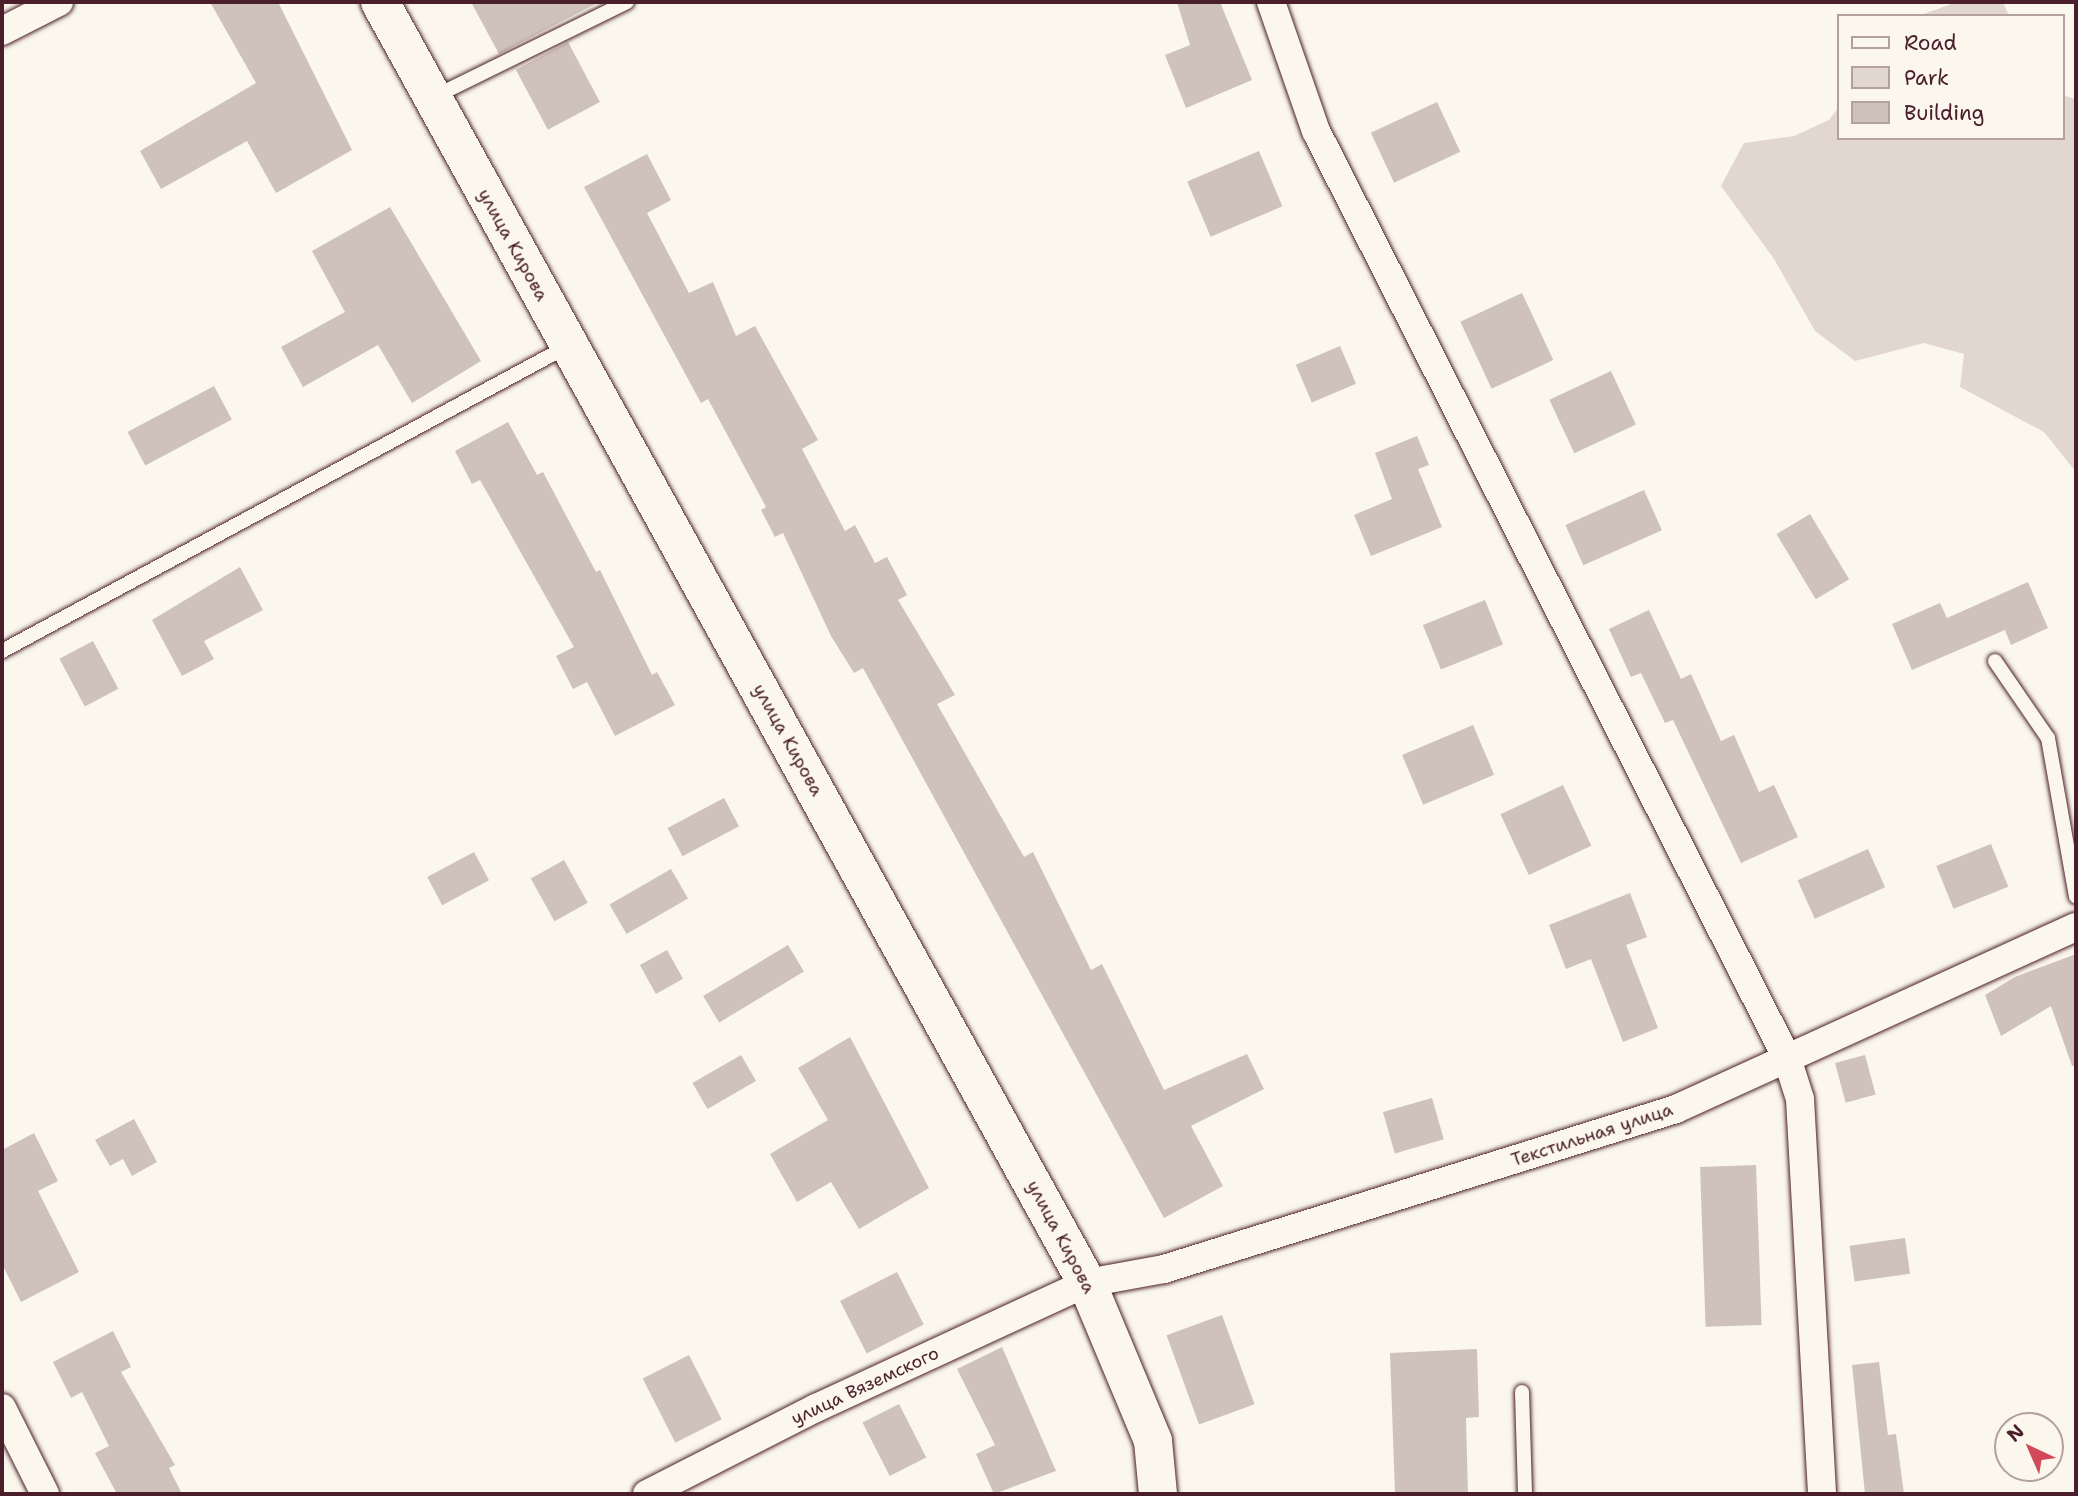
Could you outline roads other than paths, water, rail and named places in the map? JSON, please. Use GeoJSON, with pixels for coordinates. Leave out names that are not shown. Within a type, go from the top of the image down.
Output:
{"type":"FeatureCollection","features":[{"type":"Feature","properties":{"kind":"main road","name":"улица Кирова"},"geometry":{"type":"LineString","coordinates":[[380,2],[1087,1283],[1153,1441],[1158,1494]]}},
{"type":"Feature","properties":{"kind":"street"},"geometry":{"type":"LineString","coordinates":[[2,31],[60,2]]}},
{"type":"Feature","properties":{"kind":"street"},"geometry":{"type":"LineString","coordinates":[[1271,2],[1316,131],[1787,1058],[1800,1099],[1822,1494]]}},
{"type":"Feature","properties":{"kind":"street","name":"Текстильная улица"},"geometry":{"type":"LineString","coordinates":[[1087,1283],[1164,1269],[1676,1109],[2076,926]]}},
{"type":"Feature","properties":{"kind":"street","name":"улица Вяземского"},"geometry":{"type":"LineString","coordinates":[[647,1494],[816,1408],[1087,1283]]}},
{"type":"Feature","properties":{"kind":"street"},"geometry":{"type":"LineString","coordinates":[[2,1408],[45,1494]]}},
{"type":"Feature","properties":{"kind":"lane"},"geometry":{"type":"LineString","coordinates":[[432,98],[627,2]]}},
{"type":"Feature","properties":{"kind":"lane"},"geometry":{"type":"LineString","coordinates":[[2,651],[568,346]]}},
{"type":"Feature","properties":{"kind":"lane"},"geometry":{"type":"LineString","coordinates":[[1995,661],[2048,738],[2076,897]]}},
{"type":"Feature","properties":{"kind":"lane"},"geometry":{"type":"LineString","coordinates":[[1522,1392],[1525,1494]]}}]}
